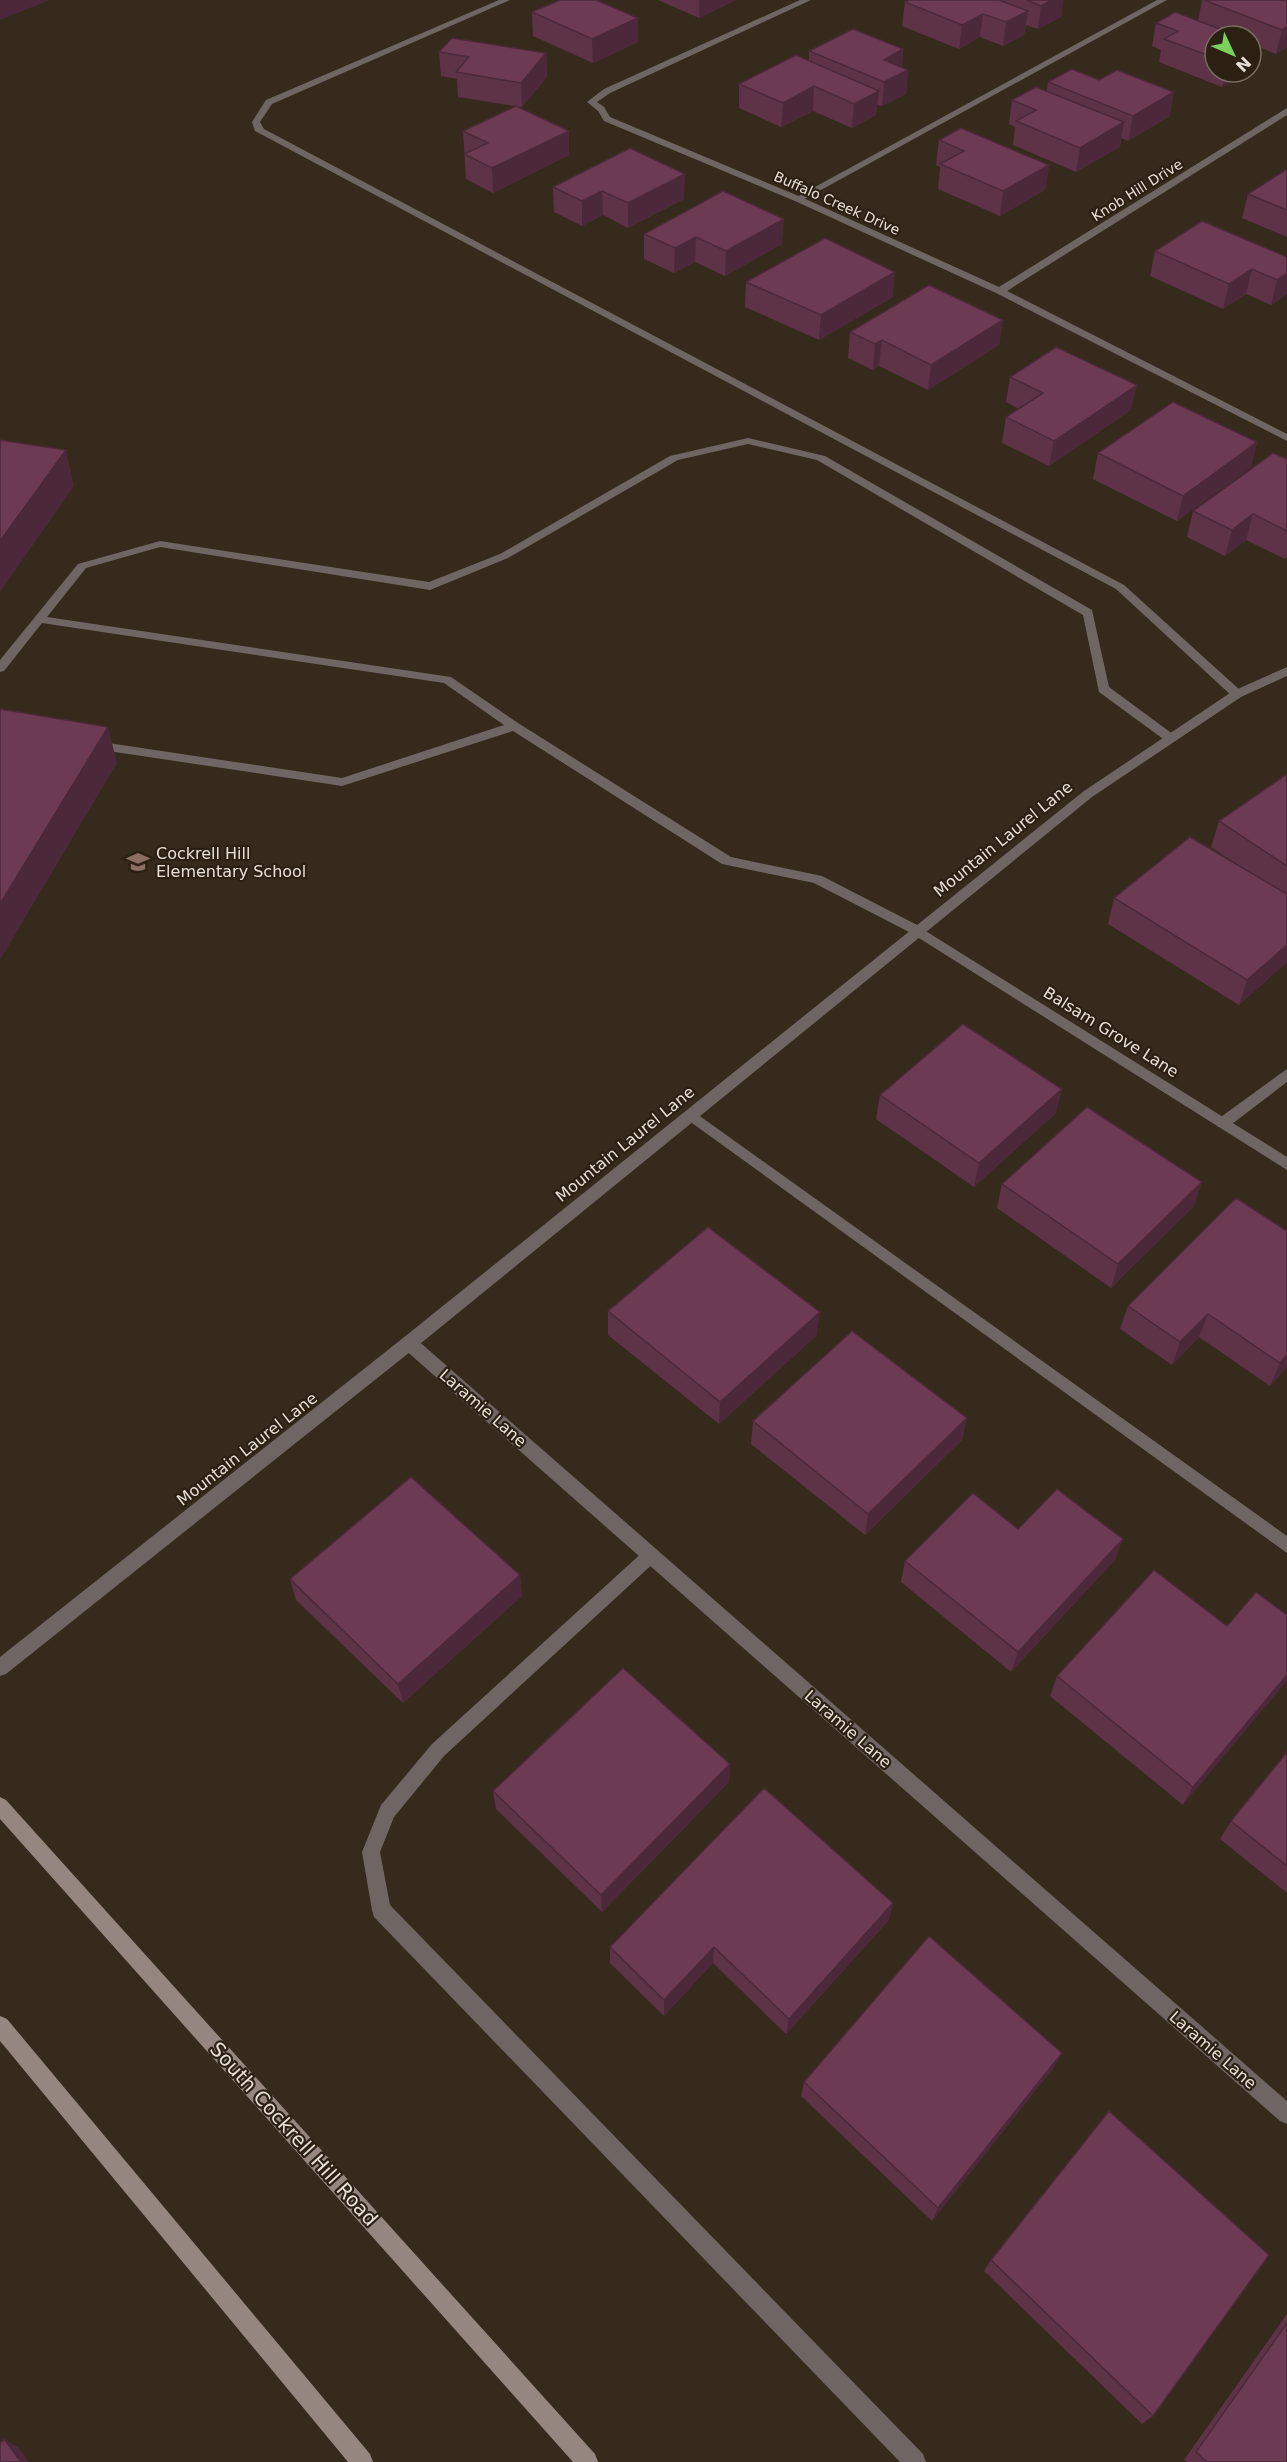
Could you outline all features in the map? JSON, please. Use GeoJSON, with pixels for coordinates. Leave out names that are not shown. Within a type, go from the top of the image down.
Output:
{"type":"FeatureCollection","features":[{"type":"Feature","properties":{"kind":"main road","name":"South Cockrell Hill Road"},"geometry":{"type":"LineString","coordinates":[[0,1806],[587,2462]]}},
{"type":"Feature","properties":{"kind":"main road"},"geometry":{"type":"LineString","coordinates":[[0,2026],[362,2462]]}},
{"type":"Feature","properties":{"kind":"street"},"geometry":{"type":"LineString","coordinates":[[506,0],[269,102],[256,123],[260,131],[1120,587],[1238,694]]}},
{"type":"Feature","properties":{"kind":"street","name":"Buffalo Creek Drive"},"geometry":{"type":"LineString","coordinates":[[807,0],[607,91],[591,102],[601,109],[607,119],[798,199],[1000,291],[1287,438]]}},
{"type":"Feature","properties":{"kind":"street"},"geometry":{"type":"LineString","coordinates":[[798,199],[1163,0]]}},
{"type":"Feature","properties":{"kind":"street","name":"Knob Hill Drive"},"geometry":{"type":"LineString","coordinates":[[1000,291],[1287,111]]}},
{"type":"Feature","properties":{"kind":"street"},"geometry":{"type":"LineString","coordinates":[[0,668],[82,566],[160,544],[430,586],[504,556],[674,458],[748,441],[820,458],[1088,614],[1103,689],[1170,738]]}},
{"type":"Feature","properties":{"kind":"street","name":"Balsam Grove Lane"},"geometry":{"type":"LineString","coordinates":[[39,619],[447,680],[514,726],[727,861],[817,879],[916,930],[1287,1164]]}},
{"type":"Feature","properties":{"kind":"street","name":"Mountain Laurel Lane"},"geometry":{"type":"LineString","coordinates":[[0,1668],[409,1343],[916,930],[1088,794],[1238,694],[1287,671]]}},
{"type":"Feature","properties":{"kind":"street"},"geometry":{"type":"LineString","coordinates":[[83,743],[342,782],[514,726]]}},
{"type":"Feature","properties":{"kind":"street"},"geometry":{"type":"LineString","coordinates":[[1223,1124],[1287,1074]]}},
{"type":"Feature","properties":{"kind":"street"},"geometry":{"type":"LineString","coordinates":[[690,1114],[1287,1546]]}},
{"type":"Feature","properties":{"kind":"street","name":"Laramie Lane"},"geometry":{"type":"LineString","coordinates":[[409,1343],[1287,2114]]}},
{"type":"Feature","properties":{"kind":"street"},"geometry":{"type":"LineString","coordinates":[[651,1555],[438,1750],[387,1811],[370,1852],[381,1910],[915,2462]]}},
{"type":"Feature","properties":{"kind":"building"},"geometry":{"type":"Polygon","coordinates":[[[560,0],[596,0],[638,18],[592,39],[532,12],[560,0]]]}},
{"type":"Feature","properties":{"kind":"building"},"geometry":{"type":"Polygon","coordinates":[[[909,0],[999,0],[1028,11],[1006,22],[983,14],[962,25],[905,2],[909,0]]]}},
{"type":"Feature","properties":{"kind":"building"},"geometry":{"type":"Polygon","coordinates":[[[1027,0],[1052,0],[1041,6],[1027,0]]]}},
{"type":"Feature","properties":{"kind":"building"},"geometry":{"type":"Polygon","coordinates":[[[1204,0],[1287,0],[1287,27],[1282,30],[1204,0]]]}},
{"type":"Feature","properties":{"kind":"building"},"geometry":{"type":"Polygon","coordinates":[[[1175,12],[1206,24],[1203,24],[1203,54],[1164,39],[1178,31],[1156,23],[1175,12]]]}},
{"type":"Feature","properties":{"kind":"building"},"geometry":{"type":"Polygon","coordinates":[[[853,29],[903,49],[884,60],[908,70],[884,82],[809,51],[853,29]]]}},
{"type":"Feature","properties":{"kind":"building"},"geometry":{"type":"Polygon","coordinates":[[[452,38],[546,53],[521,83],[456,72],[469,57],[439,52],[452,38]]]}},
{"type":"Feature","properties":{"kind":"building"},"geometry":{"type":"Polygon","coordinates":[[[796,55],[879,91],[854,104],[814,86],[783,103],[739,84],[796,55]]]}},
{"type":"Feature","properties":{"kind":"building"},"geometry":{"type":"Polygon","coordinates":[[[1072,69],[1099,80],[1117,70],[1174,92],[1133,116],[1048,82],[1072,69]]]}},
{"type":"Feature","properties":{"kind":"building"},"geometry":{"type":"Polygon","coordinates":[[[1036,87],[1124,122],[1080,148],[1016,121],[1036,110],[1012,100],[1036,87]]]}},
{"type":"Feature","properties":{"kind":"building"},"geometry":{"type":"Polygon","coordinates":[[[516,106],[569,131],[492,168],[464,154],[488,143],[463,131],[516,106]]]}},
{"type":"Feature","properties":{"kind":"building"},"geometry":{"type":"Polygon","coordinates":[[[961,128],[1049,165],[1003,191],[940,164],[964,151],[939,140],[961,128]]]}},
{"type":"Feature","properties":{"kind":"building"},"geometry":{"type":"Polygon","coordinates":[[[630,148],[685,174],[628,203],[602,191],[582,201],[553,187],[630,148]]]}},
{"type":"Feature","properties":{"kind":"building"},"geometry":{"type":"Polygon","coordinates":[[[1287,169],[1287,210],[1248,194],[1287,169]]]}},
{"type":"Feature","properties":{"kind":"building"},"geometry":{"type":"Polygon","coordinates":[[[723,191],[784,219],[726,251],[696,237],[675,248],[644,234],[723,191]]]}},
{"type":"Feature","properties":{"kind":"building"},"geometry":{"type":"Polygon","coordinates":[[[1202,221],[1287,257],[1287,273],[1277,280],[1252,269],[1229,284],[1155,251],[1202,221]]]}},
{"type":"Feature","properties":{"kind":"building"},"geometry":{"type":"Polygon","coordinates":[[[825,238],[895,272],[821,315],[746,282],[825,238]]]}},
{"type":"Feature","properties":{"kind":"building"},"geometry":{"type":"Polygon","coordinates":[[[929,285],[1003,320],[931,365],[882,340],[875,344],[850,332],[929,285]]]}},
{"type":"Feature","properties":{"kind":"building"},"geometry":{"type":"Polygon","coordinates":[[[1056,347],[1137,385],[1054,441],[1006,417],[1043,393],[1010,377],[1056,347]]]}},
{"type":"Feature","properties":{"kind":"building"},"geometry":{"type":"Polygon","coordinates":[[[1173,402],[1257,442],[1183,496],[1098,453],[1173,402]]]}},
{"type":"Feature","properties":{"kind":"building"},"geometry":{"type":"Polygon","coordinates":[[[0,440],[66,450],[0,541],[0,440]]]}},
{"type":"Feature","properties":{"kind":"building"},"geometry":{"type":"Polygon","coordinates":[[[1273,453],[1287,459],[1287,531],[1253,514],[1232,530],[1193,511],[1273,453]]]}},
{"type":"Feature","properties":{"kind":"building"},"geometry":{"type":"Polygon","coordinates":[[[0,709],[108,727],[0,904],[0,709]]]}},
{"type":"Feature","properties":{"kind":"building"},"geometry":{"type":"Polygon","coordinates":[[[1287,774],[1287,866],[1219,821],[1287,774]]]}},
{"type":"Feature","properties":{"kind":"building"},"geometry":{"type":"Polygon","coordinates":[[[1190,837],[1287,894],[1287,945],[1247,980],[1114,898],[1190,837]]]}},
{"type":"Feature","properties":{"kind":"building"},"geometry":{"type":"Polygon","coordinates":[[[963,1024],[1062,1089],[979,1163],[880,1095],[963,1024]]]}},
{"type":"Feature","properties":{"kind":"building"},"geometry":{"type":"Polygon","coordinates":[[[1087,1107],[1202,1182],[1118,1264],[1002,1184],[1087,1107]]]}},
{"type":"Feature","properties":{"kind":"building"},"geometry":{"type":"Polygon","coordinates":[[[1236,1198],[1287,1231],[1287,1355],[1280,1363],[1208,1314],[1180,1342],[1128,1306],[1236,1198]]]}},
{"type":"Feature","properties":{"kind":"building"},"geometry":{"type":"Polygon","coordinates":[[[708,1227],[820,1312],[720,1402],[608,1311],[708,1227]]]}},
{"type":"Feature","properties":{"kind":"building"},"geometry":{"type":"Polygon","coordinates":[[[852,1331],[967,1418],[868,1514],[753,1421],[852,1331]]]}},
{"type":"Feature","properties":{"kind":"building"},"geometry":{"type":"Polygon","coordinates":[[[411,1477],[520,1575],[398,1684],[290,1579],[411,1477]]]}},
{"type":"Feature","properties":{"kind":"building"},"geometry":{"type":"Polygon","coordinates":[[[1057,1489],[1123,1539],[1018,1652],[905,1561],[973,1493],[1018,1529],[1057,1489]]]}},
{"type":"Feature","properties":{"kind":"building"},"geometry":{"type":"Polygon","coordinates":[[[1154,1570],[1227,1626],[1256,1592],[1287,1615],[1287,1675],[1193,1787],[1057,1676],[1154,1570]]]}},
{"type":"Feature","properties":{"kind":"building"},"geometry":{"type":"Polygon","coordinates":[[[623,1668],[730,1764],[601,1895],[493,1791],[623,1668]]]}},
{"type":"Feature","properties":{"kind":"building"},"geometry":{"type":"Polygon","coordinates":[[[1287,1752],[1287,1866],[1231,1821],[1287,1752]]]}},
{"type":"Feature","properties":{"kind":"building"},"geometry":{"type":"Polygon","coordinates":[[[764,1788],[893,1903],[789,2019],[714,1947],[664,2000],[610,1947],[764,1788]]]}},
{"type":"Feature","properties":{"kind":"building"},"geometry":{"type":"Polygon","coordinates":[[[929,1936],[1062,2053],[938,2208],[804,2082],[929,1936]]]}},
{"type":"Feature","properties":{"kind":"building"},"geometry":{"type":"Polygon","coordinates":[[[1109,2111],[1269,2255],[1153,2416],[991,2260],[1109,2111]]]}},
{"type":"Feature","properties":{"kind":"building"},"geometry":{"type":"Polygon","coordinates":[[[1287,2323],[1287,2462],[1207,2462],[1196,2452],[1287,2323]]]}},
{"type":"Feature","properties":{"kind":"building"},"geometry":{"type":"Polygon","coordinates":[[[4,2439],[21,2462],[0,2462],[0,2443],[4,2439]]]}},
{"type":"Feature","properties":{"kind":"place","name":"Cockrell Hill Elementary School"},"geometry":{"type":"Point","coordinates":[138,862]}}]}
